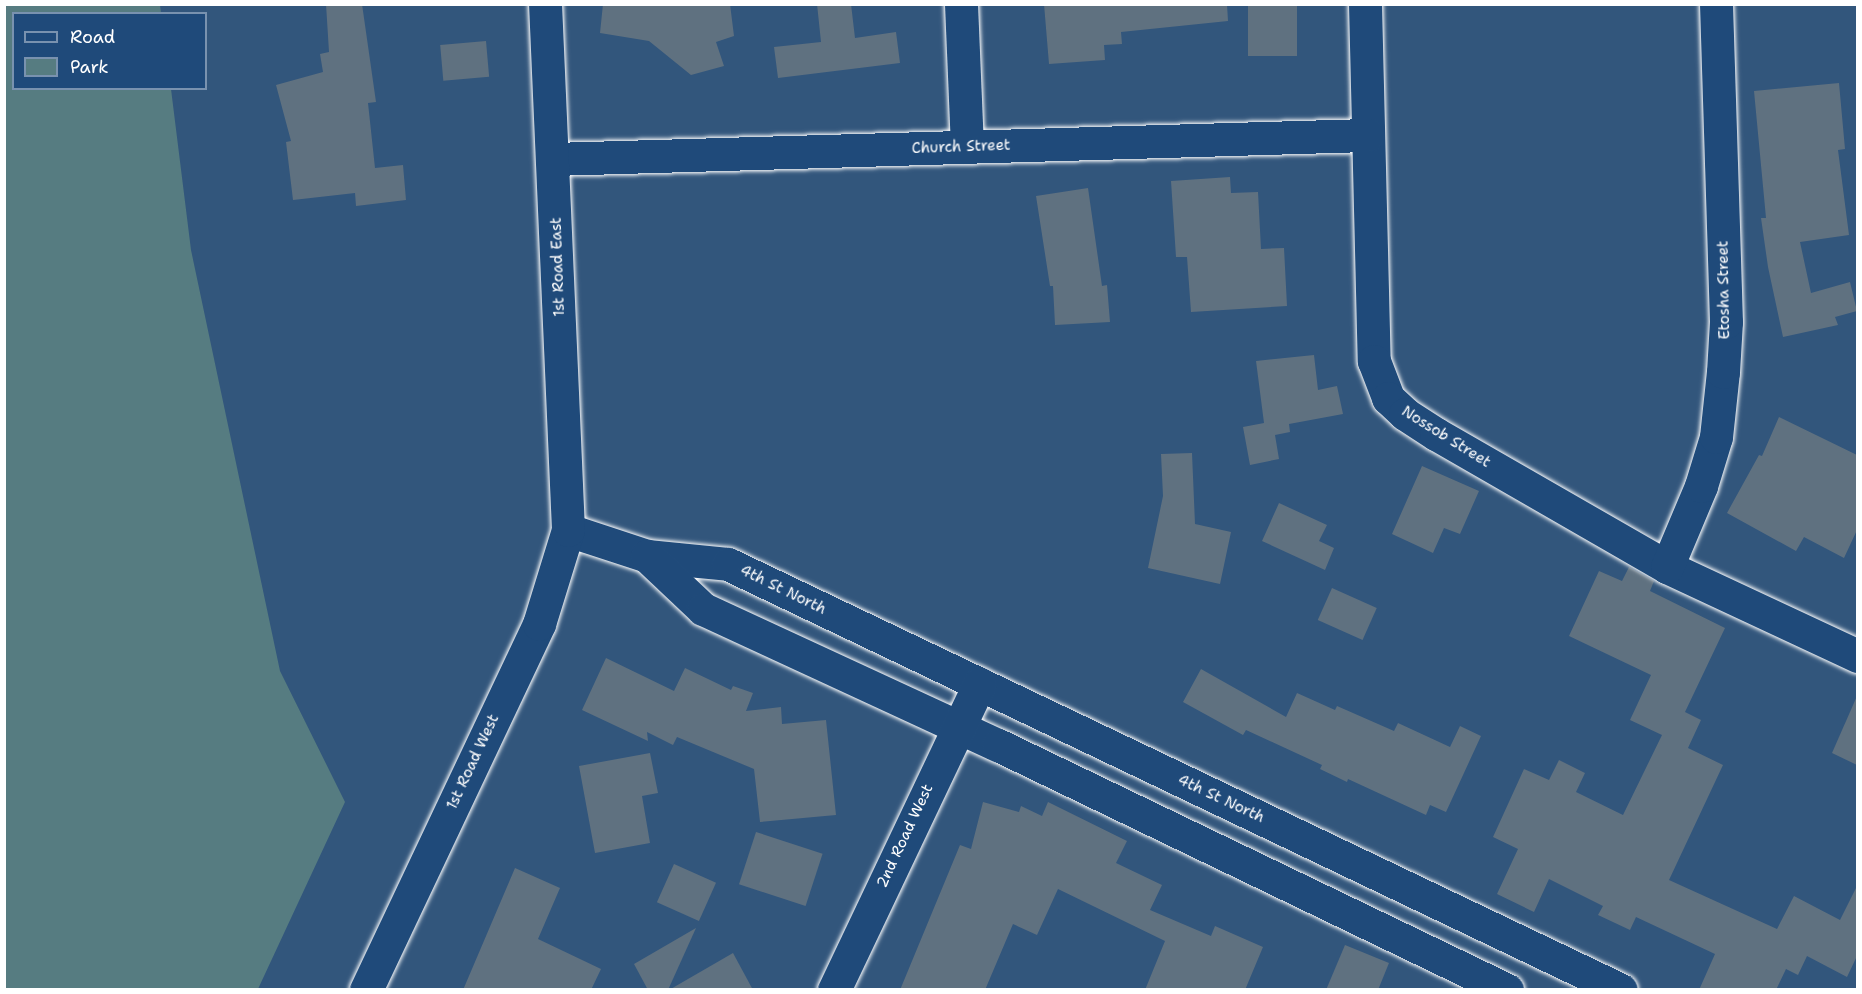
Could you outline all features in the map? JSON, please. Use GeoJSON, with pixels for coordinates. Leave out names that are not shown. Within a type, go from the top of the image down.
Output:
{"type":"FeatureCollection","features":[{"type":"Feature","properties":{"kind":"street","name":"1st Road East"},"geometry":{"type":"LineString","coordinates":[[545,4],[568,530]]}},
{"type":"Feature","properties":{"kind":"street"},"geometry":{"type":"LineString","coordinates":[[961,4],[967,147]]}},
{"type":"Feature","properties":{"kind":"street","name":"Nossob Street"},"geometry":{"type":"LineString","coordinates":[[1365,4],[1374,361],[1388,398],[1405,414],[1436,434],[1667,567],[1857,656]]}},
{"type":"Feature","properties":{"kind":"street","name":"Etosha Street"},"geometry":{"type":"LineString","coordinates":[[1667,567],[1701,486],[1716,437],[1723,372],[1726,322],[1716,4]]}},
{"type":"Feature","properties":{"kind":"street","name":"Church Street"},"geometry":{"type":"LineString","coordinates":[[553,159],[1368,135]]}},
{"type":"Feature","properties":{"kind":"street"},"geometry":{"type":"LineString","coordinates":[[568,530],[647,556],[703,609],[957,726],[1507,990]]}},
{"type":"Feature","properties":{"kind":"street","name":"1st Road West"},"geometry":{"type":"LineString","coordinates":[[366,990],[539,624],[568,530]]}},
{"type":"Feature","properties":{"kind":"street","name":"4th St North"},"geometry":{"type":"LineString","coordinates":[[647,556],[728,564],[1621,990]]}},
{"type":"Feature","properties":{"kind":"street","name":"2nd Road West"},"geometry":{"type":"LineString","coordinates":[[834,990],[957,726],[979,684]]}},
{"type":"Feature","properties":{"kind":"green space"},"geometry":{"type":"Polygon","coordinates":[[[5,4],[160,5],[161,12],[12,12],[12,90],[171,90],[191,250],[280,671],[345,802],[258,989],[5,989],[5,4]]]}},
{"type":"Feature","properties":{"kind":"building"},"geometry":{"type":"Polygon","coordinates":[[[326,4],[362,4],[376,102],[368,103],[375,168],[403,165],[406,200],[356,206],[355,193],[293,200],[286,142],[291,141],[276,85],[323,72],[320,54],[329,52],[326,4]]]}},
{"type":"Feature","properties":{"kind":"building"},"geometry":{"type":"Polygon","coordinates":[[[603,4],[730,4],[734,36],[716,42],[724,66],[691,75],[649,41],[600,33],[603,4]]]}},
{"type":"Feature","properties":{"kind":"building"},"geometry":{"type":"Polygon","coordinates":[[[817,4],[851,4],[855,38],[896,32],[900,63],[778,78],[774,47],[821,42],[817,4]]]}},
{"type":"Feature","properties":{"kind":"building"},"geometry":{"type":"Polygon","coordinates":[[[1044,4],[1227,4],[1228,21],[1121,32],[1122,44],[1104,45],[1105,60],[1049,64],[1044,4]]]}},
{"type":"Feature","properties":{"kind":"building"},"geometry":{"type":"Polygon","coordinates":[[[1248,4],[1297,4],[1297,56],[1248,56],[1248,4]]]}},
{"type":"Feature","properties":{"kind":"building"},"geometry":{"type":"Polygon","coordinates":[[[486,41],[489,77],[443,81],[440,45],[486,41]]]}},
{"type":"Feature","properties":{"kind":"building"},"geometry":{"type":"Polygon","coordinates":[[[1839,83],[1845,149],[1838,150],[1849,235],[1800,242],[1811,293],[1850,282],[1857,311],[1835,317],[1838,325],[1783,337],[1768,267],[1761,218],[1766,218],[1754,91],[1839,83]]]}},
{"type":"Feature","properties":{"kind":"building"},"geometry":{"type":"Polygon","coordinates":[[[1230,177],[1231,193],[1258,192],[1261,249],[1284,248],[1287,306],[1191,312],[1187,257],[1176,257],[1171,181],[1230,177]]]}},
{"type":"Feature","properties":{"kind":"building"},"geometry":{"type":"Polygon","coordinates":[[[1088,188],[1102,286],[1107,285],[1110,322],[1055,325],[1053,286],[1050,286],[1036,196],[1088,188]]]}},
{"type":"Feature","properties":{"kind":"building"},"geometry":{"type":"Polygon","coordinates":[[[1314,355],[1318,390],[1337,386],[1343,414],[1289,424],[1290,432],[1275,435],[1279,459],[1250,465],[1243,427],[1264,423],[1256,361],[1314,355]]]}},
{"type":"Feature","properties":{"kind":"building"},"geometry":{"type":"Polygon","coordinates":[[[1779,417],[1857,455],[1857,530],[1844,558],[1804,537],[1796,551],[1727,513],[1759,455],[1762,456],[1779,417]]]}},
{"type":"Feature","properties":{"kind":"building"},"geometry":{"type":"Polygon","coordinates":[[[1192,453],[1195,524],[1231,532],[1220,584],[1148,568],[1163,496],[1161,454],[1192,453]]]}},
{"type":"Feature","properties":{"kind":"building"},"geometry":{"type":"Polygon","coordinates":[[[1422,466],[1479,491],[1460,534],[1444,528],[1433,553],[1392,534],[1422,466]]]}},
{"type":"Feature","properties":{"kind":"building"},"geometry":{"type":"Polygon","coordinates":[[[1279,503],[1327,525],[1319,541],[1334,548],[1325,570],[1262,541],[1279,503]]]}},
{"type":"Feature","properties":{"kind":"building"},"geometry":{"type":"Polygon","coordinates":[[[1629,567],[1654,581],[1650,591],[1725,628],[1685,712],[1701,720],[1688,748],[1723,765],[1669,880],[1777,929],[1794,896],[1840,920],[1857,886],[1857,956],[1847,977],[1807,956],[1798,975],[1786,969],[1776,990],[1699,990],[1715,954],[1636,917],[1630,930],[1598,915],[1603,906],[1549,879],[1534,912],[1497,894],[1518,849],[1493,837],[1524,769],[1549,780],[1559,760],[1585,773],[1576,792],[1623,815],[1662,735],[1630,720],[1651,675],[1569,636],[1599,571],[1622,581],[1629,567]]]}},
{"type":"Feature","properties":{"kind":"building"},"geometry":{"type":"Polygon","coordinates":[[[1332,588],[1377,608],[1363,640],[1318,620],[1332,588]]]}},
{"type":"Feature","properties":{"kind":"building"},"geometry":{"type":"Polygon","coordinates":[[[606,658],[674,691],[685,668],[731,690],[733,686],[753,693],[746,711],[781,707],[782,724],[826,720],[836,815],[760,822],[754,769],[677,737],[673,745],[647,732],[648,741],[582,710],[606,658]]]}},
{"type":"Feature","properties":{"kind":"building"},"geometry":{"type":"Polygon","coordinates":[[[1201,669],[1286,717],[1297,693],[1335,710],[1337,706],[1394,731],[1398,723],[1450,747],[1460,726],[1481,736],[1446,812],[1430,805],[1426,815],[1348,779],[1347,782],[1320,769],[1322,765],[1246,730],[1243,735],[1183,702],[1201,669]]]}},
{"type":"Feature","properties":{"kind":"building"},"geometry":{"type":"Polygon","coordinates":[[[1857,696],[1857,765],[1832,753],[1857,696]]]}},
{"type":"Feature","properties":{"kind":"building"},"geometry":{"type":"Polygon","coordinates":[[[650,753],[658,793],[642,796],[650,843],[595,853],[579,766],[650,753]]]}},
{"type":"Feature","properties":{"kind":"building"},"geometry":{"type":"Polygon","coordinates":[[[983,802],[1019,812],[1021,806],[1042,816],[1048,802],[1127,841],[1116,863],[1162,885],[1150,910],[1211,936],[1215,926],[1263,947],[1245,990],[1145,990],[1165,941],[1058,889],[1037,935],[1013,924],[985,990],[900,990],[960,845],[971,849],[983,802]]]}},
{"type":"Feature","properties":{"kind":"building"},"geometry":{"type":"Polygon","coordinates":[[[756,832],[823,854],[806,906],[739,884],[756,832]]]}},
{"type":"Feature","properties":{"kind":"building"},"geometry":{"type":"Polygon","coordinates":[[[674,864],[716,883],[699,921],[657,902],[674,864]]]}},
{"type":"Feature","properties":{"kind":"building"},"geometry":{"type":"Polygon","coordinates":[[[515,868],[560,888],[538,939],[601,969],[591,990],[463,990],[515,868]]]}},
{"type":"Feature","properties":{"kind":"building"},"geometry":{"type":"Polygon","coordinates":[[[696,928],[668,990],[648,990],[634,964],[696,928]]]}},
{"type":"Feature","properties":{"kind":"building"},"geometry":{"type":"Polygon","coordinates":[[[1345,945],[1389,963],[1378,990],[1326,990],[1345,945]]]}},
{"type":"Feature","properties":{"kind":"building"},"geometry":{"type":"Polygon","coordinates":[[[733,953],[753,990],[669,990],[733,953]]]}}]}
